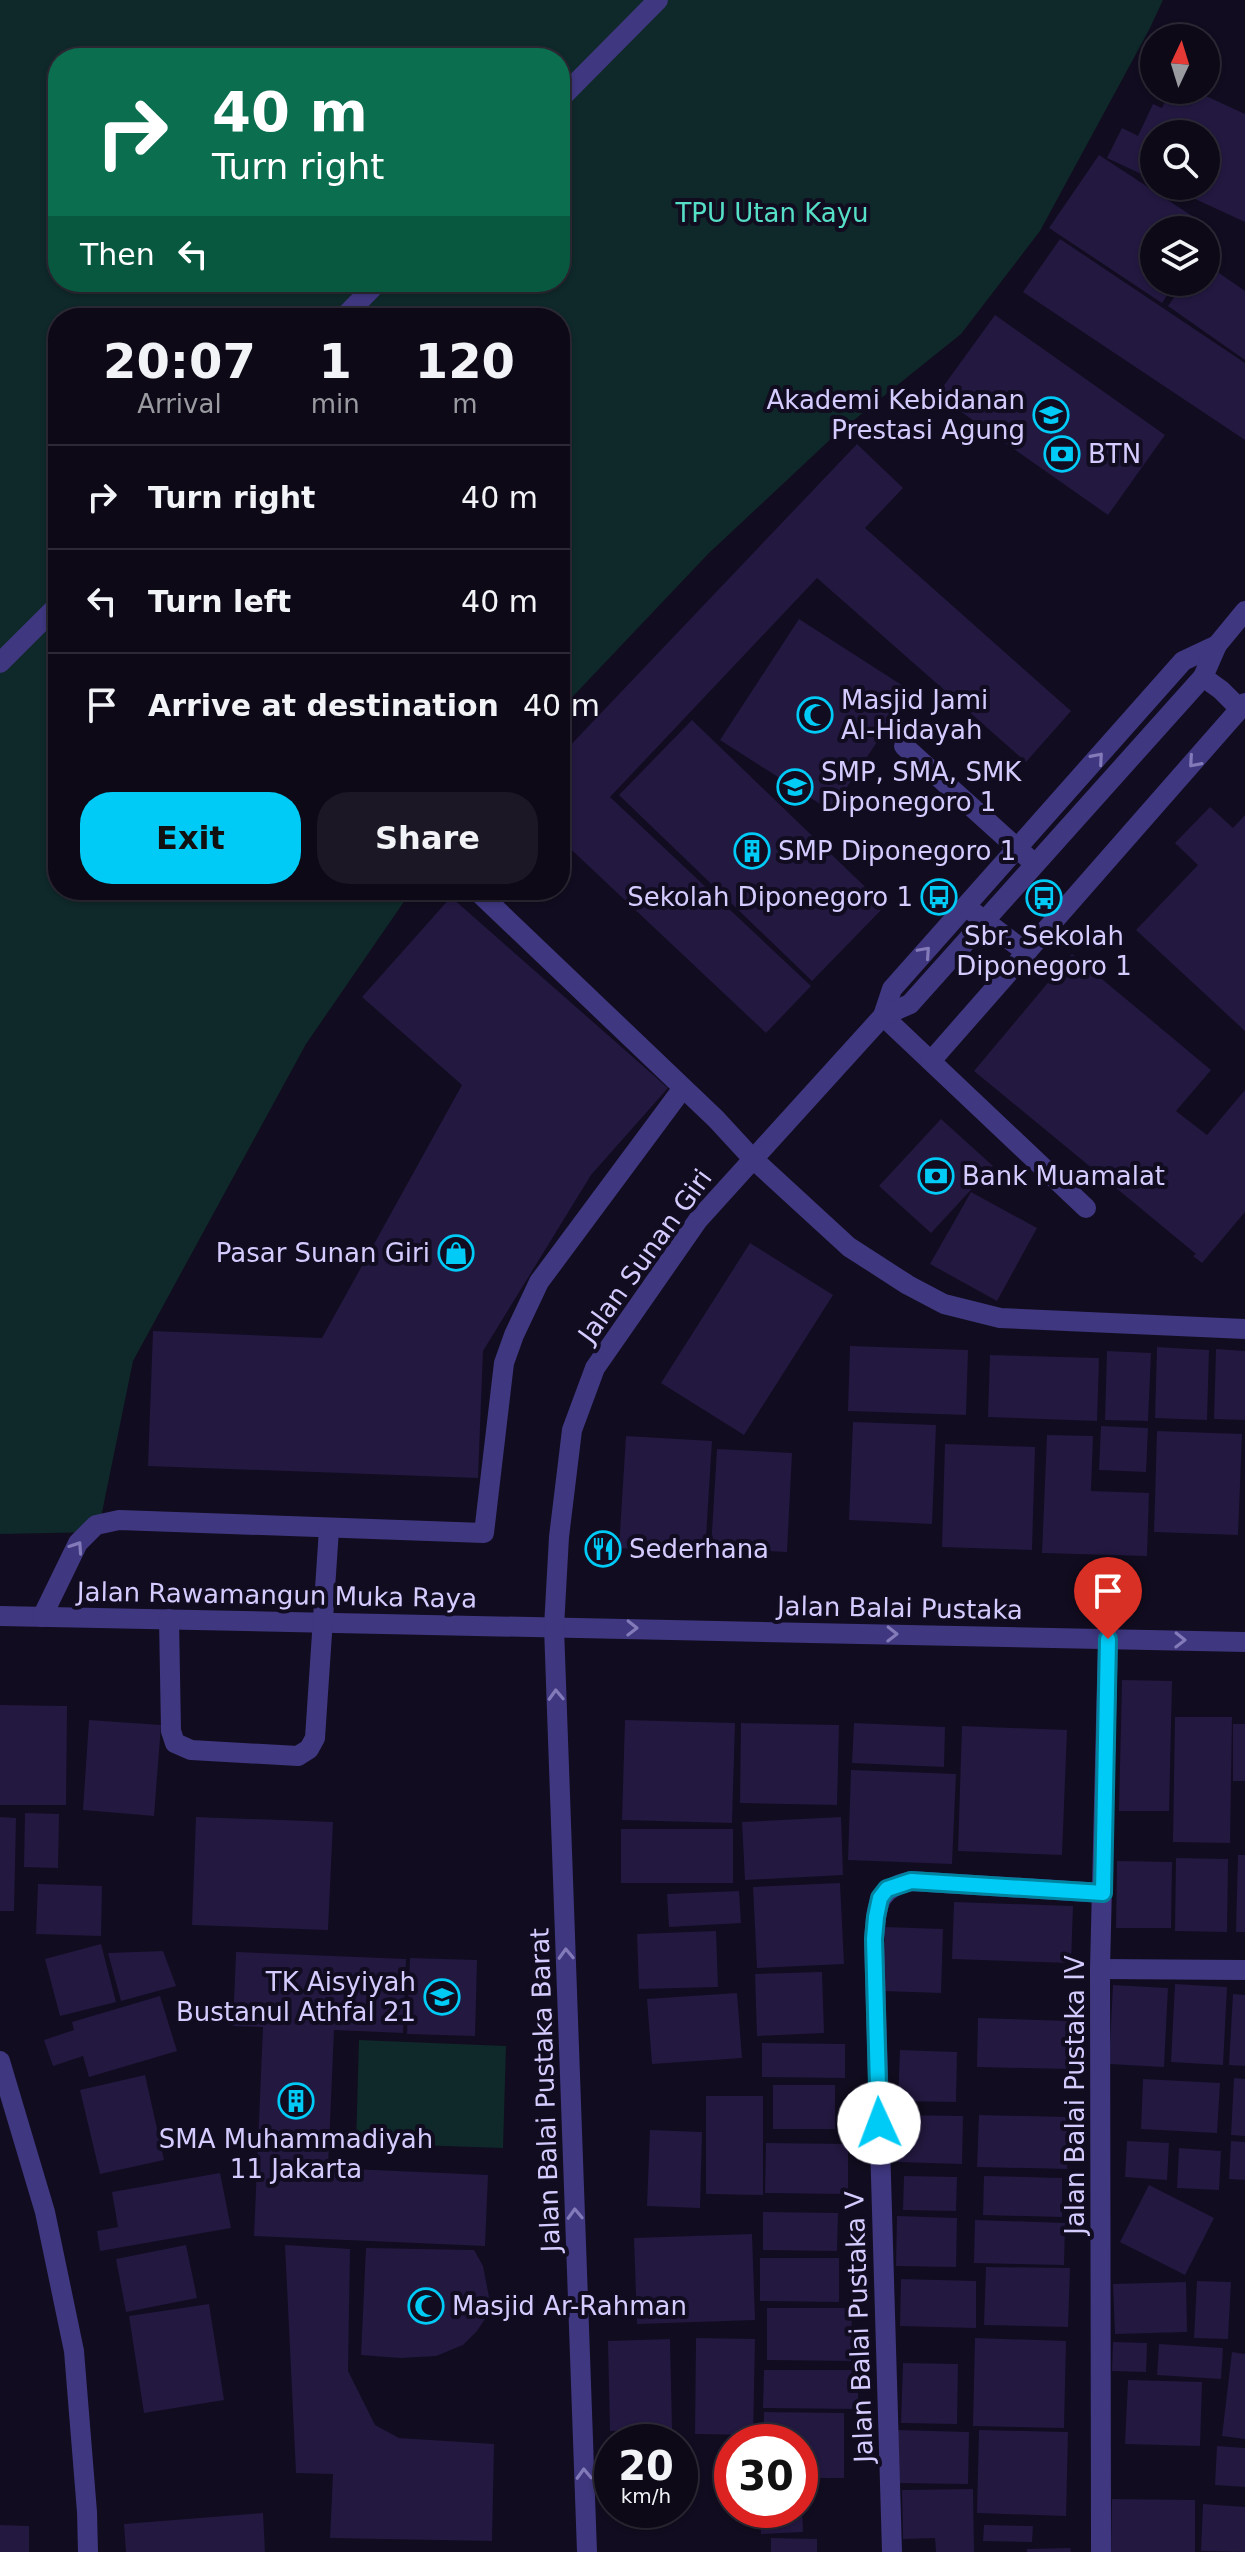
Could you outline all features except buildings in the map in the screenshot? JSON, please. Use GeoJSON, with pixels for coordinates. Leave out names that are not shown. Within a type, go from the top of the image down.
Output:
{"type":"FeatureCollection","features":[{"type":"Feature","properties":{"kind":"street"},"geometry":{"type":"LineString","coordinates":[[570,89],[658,0]]}},
{"type":"Feature","properties":{"kind":"street"},"geometry":{"type":"LineString","coordinates":[[353,308],[368,292]]}},
{"type":"Feature","properties":{"kind":"street","name":"Jalan Sunan Giri"},"geometry":{"type":"LineString","coordinates":[[554,1627],[559,1537],[572,1430],[595,1368],[698,1220],[883,1016],[910,1004],[1036,864],[1203,677],[1217,645],[1245,611]]}},
{"type":"Feature","properties":{"kind":"street"},"geometry":{"type":"LineString","coordinates":[[0,663],[48,615]]}},
{"type":"Feature","properties":{"kind":"street","name":"Jalan Sunan Giri"},"geometry":{"type":"LineString","coordinates":[[883,1016],[892,989],[1183,661],[1217,645]]}},
{"type":"Feature","properties":{"kind":"street"},"geometry":{"type":"LineString","coordinates":[[931,1061],[1243,706],[1203,677]]}},
{"type":"Feature","properties":{"kind":"street"},"geometry":{"type":"LineString","coordinates":[[904,746],[1036,864]]}},
{"type":"Feature","properties":{"kind":"street"},"geometry":{"type":"LineString","coordinates":[[486,900],[752,1158],[849,1247],[908,1285],[944,1304],[1000,1318],[1245,1329]]}},
{"type":"Feature","properties":{"kind":"street"},"geometry":{"type":"LineString","coordinates":[[966,906],[1027,953]]}},
{"type":"Feature","properties":{"kind":"street"},"geometry":{"type":"LineString","coordinates":[[883,1016],[1086,1208]]}},
{"type":"Feature","properties":{"kind":"street"},"geometry":{"type":"LineString","coordinates":[[42,1617],[78,1543],[96,1525],[119,1520],[484,1533],[504,1363],[514,1335],[539,1282],[683,1088]]}},
{"type":"Feature","properties":{"kind":"street"},"geometry":{"type":"LineString","coordinates":[[169,1619],[171,1731],[175,1743],[191,1750],[298,1756],[309,1749],[315,1738],[329,1529]]}},
{"type":"Feature","properties":{"kind":"street","name":"Jalan Rawamangun Muka Raya"},"geometry":{"type":"LineString","coordinates":[[0,1616],[554,1627]]}},
{"type":"Feature","properties":{"kind":"street","name":"Jalan Balai Pustaka"},"geometry":{"type":"LineString","coordinates":[[554,1627],[1245,1642]]}},
{"type":"Feature","properties":{"kind":"street","name":"Jalan Balai Pustaka Barat"},"geometry":{"type":"LineString","coordinates":[[554,1627],[587,2552]]}},
{"type":"Feature","properties":{"kind":"street","name":"Jalan Balai Pustaka IV"},"geometry":{"type":"LineString","coordinates":[[1101,2552],[1100,1969],[1108,1639]]}},
{"type":"Feature","properties":{"kind":"street","name":"Jalan Balai Pustaka V"},"geometry":{"type":"LineString","coordinates":[[892,2552],[874,1939],[880,1898],[887,1889],[911,1881],[1103,1893]]}},
{"type":"Feature","properties":{"kind":"street"},"geometry":{"type":"LineString","coordinates":[[1100,1969],[1245,1970]]}},
{"type":"Feature","properties":{"kind":"street"},"geometry":{"type":"LineString","coordinates":[[0,2061],[45,2212],[74,2351],[88,2552]]}},
{"type":"Feature","properties":{"kind":"green space","name":"TPU Utan Kayu"},"geometry":{"type":"Polygon","coordinates":[[[0,0],[1163,0],[1152,24],[1140,24],[1140,47],[1040,231],[961,334],[834,436],[708,554],[570,699],[570,308],[48,308],[48,900],[405,900],[306,1044],[133,1361],[98,1532],[0,1534],[0,0]]]}},
{"type":"Feature","properties":{"kind":"green space"},"geometry":{"type":"Polygon","coordinates":[[[359,2040],[506,2046],[503,2148],[356,2143],[359,2040]]]}},
{"type":"Feature","properties":{"kind":"place","name":"Akademi Kebidanan Prestasi Agung"},"geometry":{"type":"Point","coordinates":[1051,415]}},
{"type":"Feature","properties":{"kind":"place","name":"BTN"},"geometry":{"type":"Point","coordinates":[1062,454]}},
{"type":"Feature","properties":{"kind":"place","name":"Masjid Jami Al-Hidayah"},"geometry":{"type":"Point","coordinates":[815,715]}},
{"type":"Feature","properties":{"kind":"place","name":"SMP, SMA, SMK Diponegoro 1"},"geometry":{"type":"Point","coordinates":[795,787]}},
{"type":"Feature","properties":{"kind":"place","name":"SMP Diponegoro 1"},"geometry":{"type":"Point","coordinates":[752,851]}},
{"type":"Feature","properties":{"kind":"place","name":"Sekolah Diponegoro 1"},"geometry":{"type":"Point","coordinates":[939,897]}},
{"type":"Feature","properties":{"kind":"place","name":"Sbr. Sekolah Diponegoro 1"},"geometry":{"type":"Point","coordinates":[1044,898]}},
{"type":"Feature","properties":{"kind":"place","name":"Bank Muamalat"},"geometry":{"type":"Point","coordinates":[936,1176]}},
{"type":"Feature","properties":{"kind":"place","name":"Pasar Sunan Giri"},"geometry":{"type":"Point","coordinates":[456,1253]}},
{"type":"Feature","properties":{"kind":"place","name":"Sederhana"},"geometry":{"type":"Point","coordinates":[603,1549]}},
{"type":"Feature","properties":{"kind":"place","name":"TK Aisyiyah Bustanul Athfal 21"},"geometry":{"type":"Point","coordinates":[442,1997]}},
{"type":"Feature","properties":{"kind":"place","name":"SMA Muhammadiyah 11 Jakarta"},"geometry":{"type":"Point","coordinates":[296,2101]}},
{"type":"Feature","properties":{"kind":"place","name":"Masjid Ar-Rahman"},"geometry":{"type":"Point","coordinates":[426,2306]}},
{"type":"Feature","properties":{"kind":"route"},"geometry":{"type":"LineString","coordinates":[[879,2123],[874,1939],[880,1898],[887,1889],[911,1881],[1103,1893],[1108,1639]]}}]}
